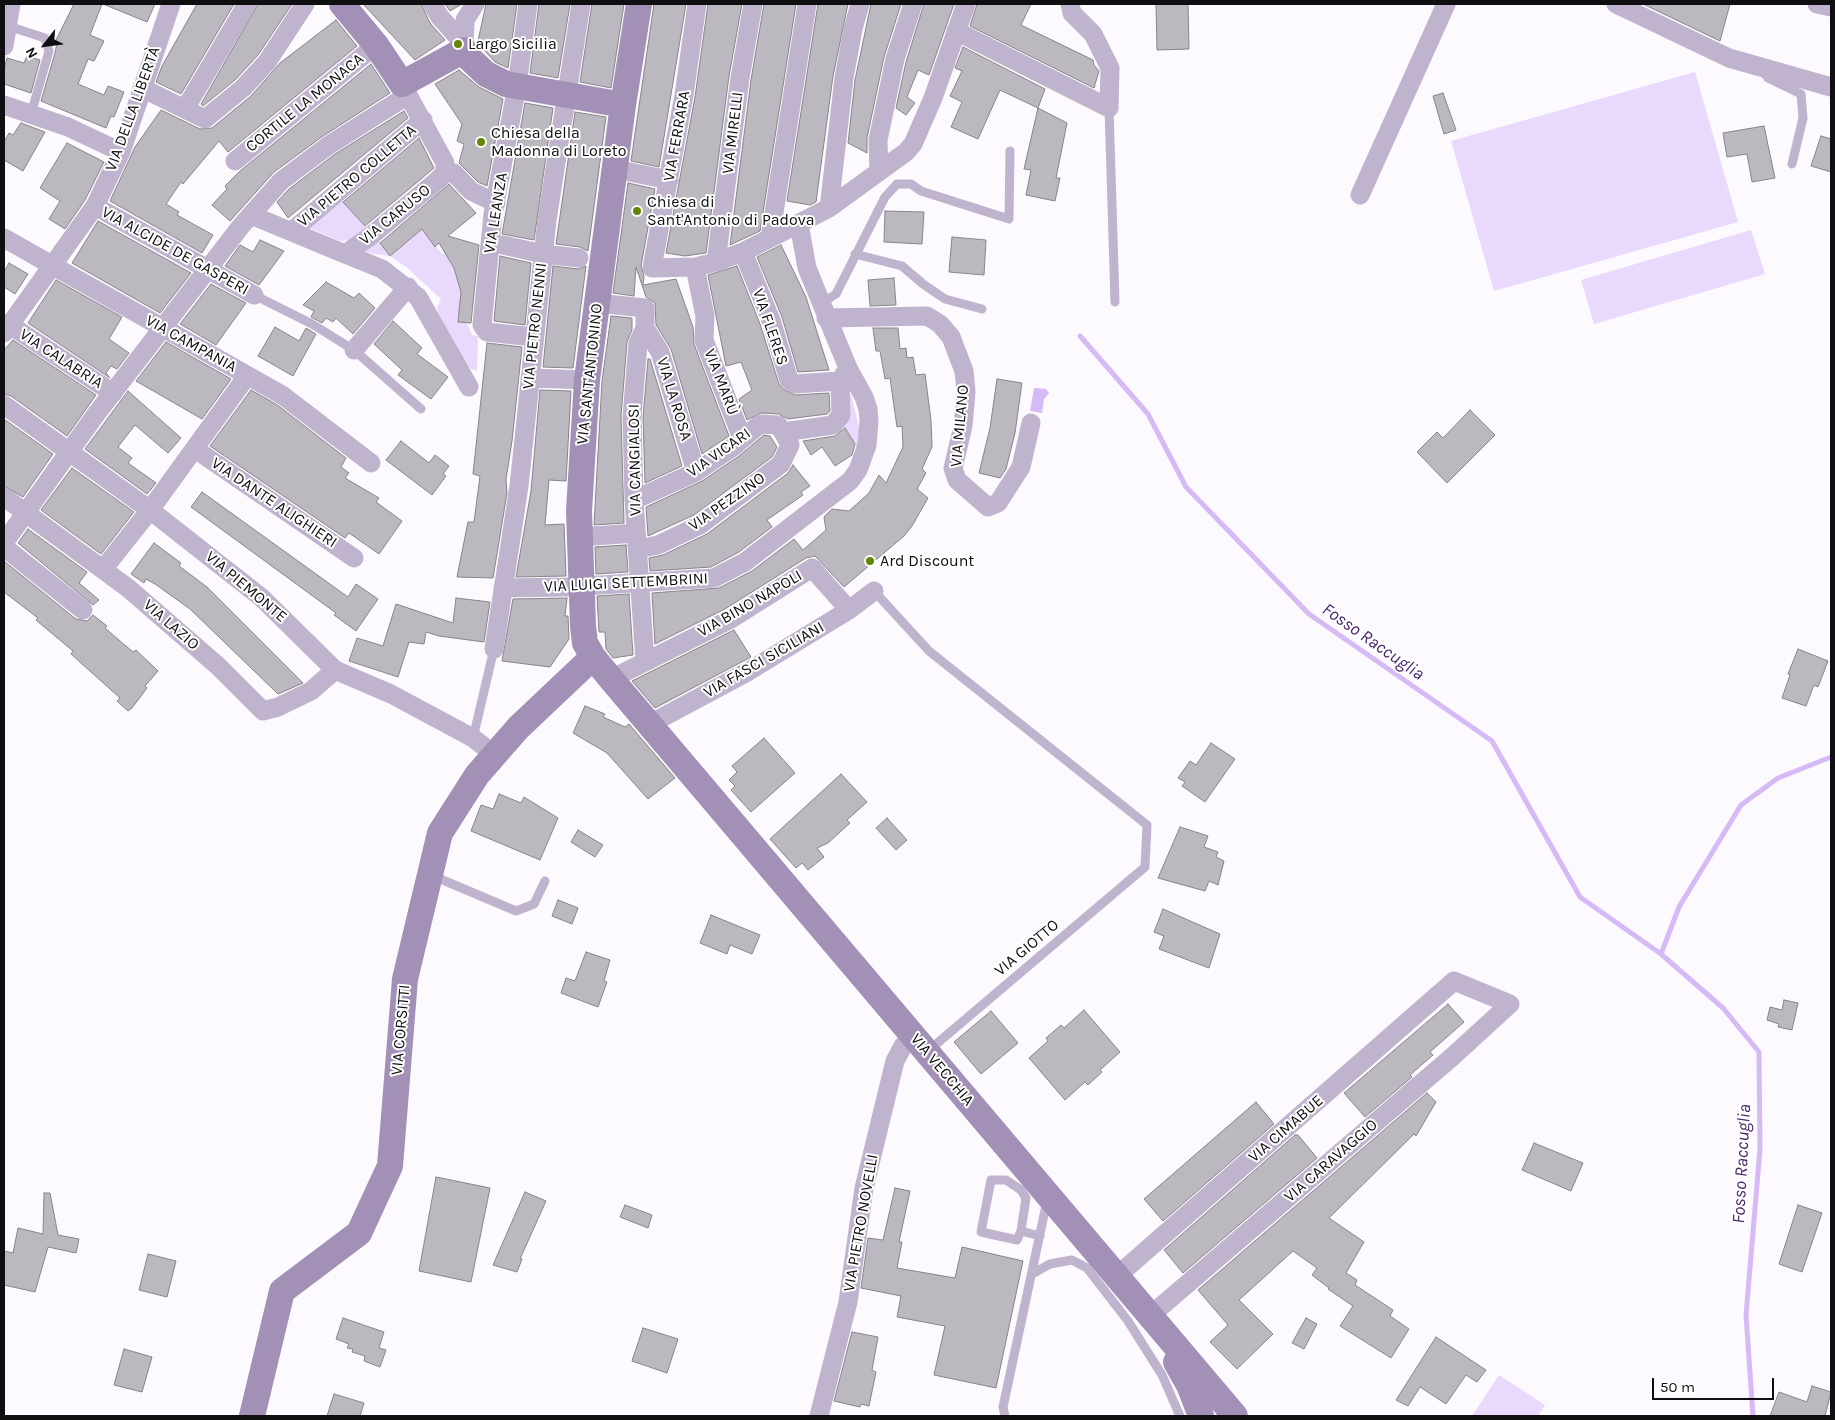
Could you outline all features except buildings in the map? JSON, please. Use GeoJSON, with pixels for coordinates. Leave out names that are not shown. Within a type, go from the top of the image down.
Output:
{"type":"FeatureCollection","features":[{"type":"Feature","properties":{"kind":"street"},"geometry":{"type":"LineString","coordinates":[[4,46],[12,4]]}},
{"type":"Feature","properties":{"kind":"street","name":"VIA DELLA LIBERTÀ"},"geometry":{"type":"LineString","coordinates":[[7,329],[95,206],[121,152],[171,4]]}},
{"type":"Feature","properties":{"kind":"street"},"geometry":{"type":"LineString","coordinates":[[185,110],[247,4]]}},
{"type":"Feature","properties":{"kind":"street"},"geometry":{"type":"LineString","coordinates":[[142,88],[205,119],[243,88],[267,62],[306,4]]}},
{"type":"Feature","properties":{"kind":"street"},"geometry":{"type":"LineString","coordinates":[[344,4],[376,45],[406,89],[450,168],[471,191],[496,203]]}},
{"type":"Feature","properties":{"kind":"street"},"geometry":{"type":"LineString","coordinates":[[432,4],[463,46],[469,58],[486,74],[506,84],[623,105]]}},
{"type":"Feature","properties":{"kind":"street","name":"VIA LEANZA"},"geometry":{"type":"LineString","coordinates":[[528,4],[517,86],[496,203],[482,325],[487,332],[534,337]]}},
{"type":"Feature","properties":{"kind":"street","name":"VIA PIETRO NENNI"},"geometry":{"type":"LineString","coordinates":[[494,649],[519,486],[543,254],[581,4]]}},
{"type":"Feature","properties":{"kind":"street","name":"VIA SANT'ANTONINO"},"geometry":{"type":"LineString","coordinates":[[639,4],[623,105],[587,380],[579,512],[585,643],[593,657],[650,724]]}},
{"type":"Feature","properties":{"kind":"street","name":"VIA FERRARA"},"geometry":{"type":"LineString","coordinates":[[695,266],[652,268],[684,95],[697,4]]}},
{"type":"Feature","properties":{"kind":"street","name":"VIA MIRELLI"},"geometry":{"type":"LineString","coordinates":[[716,262],[740,78],[754,4]]}},
{"type":"Feature","properties":{"kind":"street"},"geometry":{"type":"LineString","coordinates":[[770,238],[807,4]]}},
{"type":"Feature","properties":{"kind":"street"},"geometry":{"type":"LineString","coordinates":[[829,208],[844,78],[853,29],[860,4]]}},
{"type":"Feature","properties":{"kind":"street"},"geometry":{"type":"LineString","coordinates":[[880,172],[878,140],[895,59],[913,4]]}},
{"type":"Feature","properties":{"kind":"street"},"geometry":{"type":"LineString","coordinates":[[695,266],[716,262],[743,252],[829,208],[906,152],[913,144],[933,98],[966,4]]}},
{"type":"Feature","properties":{"kind":"street"},"geometry":{"type":"LineString","coordinates":[[956,31],[1109,108],[1110,68],[1093,34],[1072,13],[1070,4]]}},
{"type":"Feature","properties":{"kind":"street"},"geometry":{"type":"LineString","coordinates":[[1360,196],[1446,4]]}},
{"type":"Feature","properties":{"kind":"street"},"geometry":{"type":"LineString","coordinates":[[1616,4],[1729,58],[1831,88]]}},
{"type":"Feature","properties":{"kind":"street"},"geometry":{"type":"LineString","coordinates":[[1817,4],[1831,7]]}},
{"type":"Feature","properties":{"kind":"street"},"geometry":{"type":"LineString","coordinates":[[4,543],[113,392],[250,215],[281,181],[463,46],[465,20],[472,6]]}},
{"type":"Feature","properties":{"kind":"street","name":"CORTILE LA MONACA"},"geometry":{"type":"LineString","coordinates":[[235,161],[376,45]]}},
{"type":"Feature","properties":{"kind":"street"},"geometry":{"type":"LineString","coordinates":[[4,105],[31,114],[121,152]]}},
{"type":"Feature","properties":{"kind":"street","name":"VIA PIETRO COLLETTA"},"geometry":{"type":"LineString","coordinates":[[292,231],[423,120]]}},
{"type":"Feature","properties":{"kind":"street","name":"VIA CARUSO"},"geometry":{"type":"LineString","coordinates":[[250,215],[345,254],[372,235],[450,168]]}},
{"type":"Feature","properties":{"kind":"street"},"geometry":{"type":"LineString","coordinates":[[615,169],[669,180]]}},
{"type":"Feature","properties":{"kind":"street","name":"VIA ALCIDE DE GASPERI"},"geometry":{"type":"LineString","coordinates":[[95,206],[254,295]]}},
{"type":"Feature","properties":{"kind":"street"},"geometry":{"type":"LineString","coordinates":[[798,224],[807,268],[844,374]]}},
{"type":"Feature","properties":{"kind":"street","name":"VIA CAMPANIA"},"geometry":{"type":"LineString","coordinates":[[4,238],[282,395],[371,463]]}},
{"type":"Feature","properties":{"kind":"street"},"geometry":{"type":"LineString","coordinates":[[503,245],[543,254],[579,258]]}},
{"type":"Feature","properties":{"kind":"street","name":"VIA FLERES"},"geometry":{"type":"LineString","coordinates":[[743,252],[771,320],[789,380],[795,384],[844,374]]}},
{"type":"Feature","properties":{"kind":"street"},"geometry":{"type":"LineString","coordinates":[[345,254],[382,269],[408,287],[418,297],[469,387]]}},
{"type":"Feature","properties":{"kind":"street","name":"VIA MARÙ"},"geometry":{"type":"LineString","coordinates":[[695,266],[705,316],[704,340],[742,438]]}},
{"type":"Feature","properties":{"kind":"street"},"geometry":{"type":"LineString","coordinates":[[354,350],[408,287]]}},
{"type":"Feature","properties":{"kind":"street"},"geometry":{"type":"LineString","coordinates":[[597,303],[645,308],[645,328]]}},
{"type":"Feature","properties":{"kind":"street","name":"VIA MILANO"},"geometry":{"type":"LineString","coordinates":[[823,311],[928,316],[940,324],[951,337],[964,371],[966,392],[963,426],[953,468],[957,480],[988,506],[998,503],[1021,467],[1031,423]]}},
{"type":"Feature","properties":{"kind":"street","name":"VIA LA ROSA"},"geometry":{"type":"LineString","coordinates":[[645,328],[660,352],[696,472]]}},
{"type":"Feature","properties":{"kind":"street","name":"VIA CANGIALOSI"},"geometry":{"type":"LineString","coordinates":[[645,328],[638,343],[632,417],[634,500],[645,662]]}},
{"type":"Feature","properties":{"kind":"street","name":"VIA CALABRIA"},"geometry":{"type":"LineString","coordinates":[[7,329],[113,392]]}},
{"type":"Feature","properties":{"kind":"street","name":"VIA VICARI"},"geometry":{"type":"LineString","coordinates":[[634,500],[696,472],[760,424],[778,425],[783,432],[832,425],[837,422],[841,412],[844,374]]}},
{"type":"Feature","properties":{"kind":"street","name":"VIA LUIGI SETTEMBRINI"},"geometry":{"type":"LineString","coordinates":[[503,588],[582,586],[714,578],[745,562],[839,491],[858,470],[867,445],[869,421],[864,397],[844,374]]}},
{"type":"Feature","properties":{"kind":"street","name":"VIA DANTE ALIGHIERI"},"geometry":{"type":"LineString","coordinates":[[104,568],[150,510],[247,376]]}},
{"type":"Feature","properties":{"kind":"street"},"geometry":{"type":"LineString","coordinates":[[530,378],[587,380]]}},
{"type":"Feature","properties":{"kind":"street","name":"VIA PIEMONTE"},"geometry":{"type":"LineString","coordinates":[[4,405],[150,510],[262,598],[335,670],[391,694],[473,738],[495,755]]}},
{"type":"Feature","properties":{"kind":"street","name":"VIA PEZZINO"},"geometry":{"type":"LineString","coordinates":[[637,541],[658,545],[700,525],[781,464],[790,446],[783,432]]}},
{"type":"Feature","properties":{"kind":"street","name":"VIA DANTE ALIGHIERI"},"geometry":{"type":"LineString","coordinates":[[195,449],[354,558]]}},
{"type":"Feature","properties":{"kind":"street","name":"VIA LAZIO"},"geometry":{"type":"LineString","coordinates":[[4,496],[104,568],[218,666],[263,711],[278,707],[311,691],[335,670]]}},
{"type":"Feature","properties":{"kind":"street"},"geometry":{"type":"LineString","coordinates":[[580,537],[637,541]]}},
{"type":"Feature","properties":{"kind":"street"},"geometry":{"type":"LineString","coordinates":[[4,547],[83,610]]}},
{"type":"Feature","properties":{"kind":"street","name":"VIA BINO NAPOLI"},"geometry":{"type":"LineString","coordinates":[[611,679],[731,619],[812,568],[849,610]]}},
{"type":"Feature","properties":{"kind":"street","name":"VIA FASCI SICILIANI"},"geometry":{"type":"LineString","coordinates":[[650,724],[749,671],[849,610],[874,591]]}},
{"type":"Feature","properties":{"kind":"street","name":"VIA CORSITTI"},"geometry":{"type":"LineString","coordinates":[[252,1416],[282,1291],[359,1233],[390,1166],[405,979],[440,833],[477,775],[518,728],[593,657]]}},
{"type":"Feature","properties":{"kind":"street","name":"VIA VECCHIA"},"geometry":{"type":"LineString","coordinates":[[650,724],[1151,1315],[1226,1410]]}},
{"type":"Feature","properties":{"kind":"street","name":"VIA CARAVAGGIO"},"geometry":{"type":"LineString","coordinates":[[1151,1315],[1452,1057],[1510,1004],[1454,981]]}},
{"type":"Feature","properties":{"kind":"street","name":"VIA CIMABUE"},"geometry":{"type":"LineString","coordinates":[[1117,1276],[1454,981]]}},
{"type":"Feature","properties":{"kind":"street","name":"VIA PIETRO NOVELLI"},"geometry":{"type":"LineString","coordinates":[[819,1416],[848,1302],[864,1188],[895,1061],[902,1046],[920,1043]]}},
{"type":"Feature","properties":{"kind":"street"},"geometry":{"type":"LineString","coordinates":[[1151,1315],[1189,1385],[1201,1416]]}},
{"type":"Feature","properties":{"kind":"lane"},"geometry":{"type":"LineString","coordinates":[[8,26],[45,38],[49,51],[31,114]]}},
{"type":"Feature","properties":{"kind":"lane"},"geometry":{"type":"LineString","coordinates":[[1761,66],[1768,78],[1801,94],[1803,118],[1792,164]]}},
{"type":"Feature","properties":{"kind":"lane"},"geometry":{"type":"LineString","coordinates":[[1109,108],[1115,302]]}},
{"type":"Feature","properties":{"kind":"lane"},"geometry":{"type":"LineString","coordinates":[[823,311],[836,294],[888,192],[898,184],[911,184],[922,191],[1009,219],[1010,152]]}},
{"type":"Feature","properties":{"kind":"lane"},"geometry":{"type":"LineString","coordinates":[[855,254],[902,266],[945,299],[982,309]]}},
{"type":"Feature","properties":{"kind":"lane"},"geometry":{"type":"LineString","coordinates":[[254,295],[312,324],[354,350],[421,409]]}},
{"type":"Feature","properties":{"kind":"lane","name":"VIA GIOTTO"},"geometry":{"type":"LineString","coordinates":[[874,591],[928,651],[1147,825],[1145,867],[920,1043]]}},
{"type":"Feature","properties":{"kind":"lane"},"geometry":{"type":"LineString","coordinates":[[473,738],[494,649]]}},
{"type":"Feature","properties":{"kind":"lane"},"geometry":{"type":"LineString","coordinates":[[430,875],[516,911],[534,904],[544,881]]}},
{"type":"Feature","properties":{"kind":"lane"},"geometry":{"type":"LineString","coordinates":[[991,1180],[1006,1180],[1021,1190],[1026,1198],[1021,1231],[1017,1240],[981,1232],[991,1180]]}},
{"type":"Feature","properties":{"kind":"lane"},"geometry":{"type":"LineString","coordinates":[[1005,1416],[1003,1407],[1049,1196]]}},
{"type":"Feature","properties":{"kind":"lane"},"geometry":{"type":"LineString","coordinates":[[1021,1231],[1040,1236]]}},
{"type":"Feature","properties":{"kind":"lane"},"geometry":{"type":"LineString","coordinates":[[1032,1274],[1050,1264],[1072,1260],[1087,1268],[1128,1321],[1162,1375],[1180,1416]]}},
{"type":"Feature","properties":{"kind":"shaded area"},"geometry":{"type":"Polygon","coordinates":[[[1695,72],[1738,222],[1494,291],[1451,141],[1695,72]]]}},
{"type":"Feature","properties":{"kind":"shaded area"},"geometry":{"type":"Polygon","coordinates":[[[340,199],[368,229],[350,240],[340,241],[307,227],[340,199]]]}},
{"type":"Feature","properties":{"kind":"shaded area"},"geometry":{"type":"Polygon","coordinates":[[[422,229],[442,254],[445,253],[454,268],[461,292],[458,322],[467,323],[472,335],[478,336],[477,371],[468,368],[440,322],[437,308],[441,299],[405,266],[390,256],[422,229]]]}},
{"type":"Feature","properties":{"kind":"shaded area"},"geometry":{"type":"Polygon","coordinates":[[[1751,230],[1765,274],[1594,324],[1581,280],[1751,230]]]}},
{"type":"Feature","properties":{"kind":"shaded area"},"geometry":{"type":"Polygon","coordinates":[[[378,240],[390,256],[361,252],[378,240]]]}},
{"type":"Feature","properties":{"kind":"shaded area"},"geometry":{"type":"Polygon","coordinates":[[[1034,388],[1046,389],[1049,393],[1044,399],[1042,413],[1030,411],[1034,388]]]}},
{"type":"Feature","properties":{"kind":"shaded area"},"geometry":{"type":"Polygon","coordinates":[[[851,394],[860,431],[859,450],[843,426],[848,395],[851,394]]]}},
{"type":"Feature","properties":{"kind":"shaded area"},"geometry":{"type":"Polygon","coordinates":[[[1499,1375],[1545,1405],[1538,1416],[1472,1416],[1499,1375]]]}},
{"type":"Feature","properties":{"kind":"waterway","name":"Fosso Raccuglia"},"geometry":{"type":"LineString","coordinates":[[1080,336],[1148,414],[1186,487],[1309,614],[1492,741],[1580,897],[1661,954],[1723,1008],[1759,1052],[1760,1149],[1746,1315],[1753,1416]]}},
{"type":"Feature","properties":{"kind":"waterway","name":"Fosso Raccuglia"},"geometry":{"type":"LineString","coordinates":[[1661,954],[1679,907],[1741,805],[1778,778],[1831,757]]}},
{"type":"Feature","properties":{"kind":"place","name":"Largo Sicilia"},"geometry":{"type":"Point","coordinates":[458,44]}},
{"type":"Feature","properties":{"kind":"place","name":"Chiesa della Madonna di Loreto"},"geometry":{"type":"Point","coordinates":[481,142]}},
{"type":"Feature","properties":{"kind":"place","name":"Chiesa di Sant'Antonio di Padova"},"geometry":{"type":"Point","coordinates":[637,211]}},
{"type":"Feature","properties":{"kind":"place","name":"Ard Discount"},"geometry":{"type":"Point","coordinates":[870,561]}}]}
